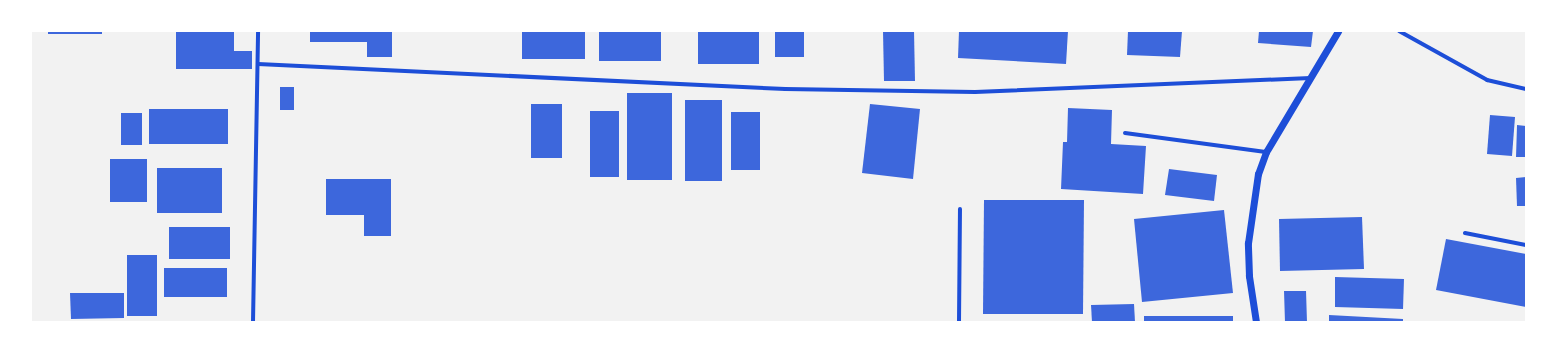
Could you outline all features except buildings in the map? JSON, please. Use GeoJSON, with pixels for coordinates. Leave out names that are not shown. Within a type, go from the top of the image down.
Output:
{"type":"FeatureCollection","features":[{"type":"Feature","properties":{"kind":"street"},"geometry":{"type":"LineString","coordinates":[[253,322],[258,31]]}},
{"type":"Feature","properties":{"kind":"street"},"geometry":{"type":"LineString","coordinates":[[1256,322],[1249,276],[1248,243],[1258,174],[1266,152],[1312,78],[1338,31]]}},
{"type":"Feature","properties":{"kind":"street"},"geometry":{"type":"LineString","coordinates":[[1399,31],[1487,80],[1526,89]]}},
{"type":"Feature","properties":{"kind":"street"},"geometry":{"type":"LineString","coordinates":[[258,64],[785,88],[951,91],[1312,78]]}},
{"type":"Feature","properties":{"kind":"street"},"geometry":{"type":"LineString","coordinates":[[1125,133],[1266,152]]}},
{"type":"Feature","properties":{"kind":"street"},"geometry":{"type":"LineString","coordinates":[[959,322],[960,209]]}},
{"type":"Feature","properties":{"kind":"street"},"geometry":{"type":"LineString","coordinates":[[1465,233],[1526,245]]}}]}
